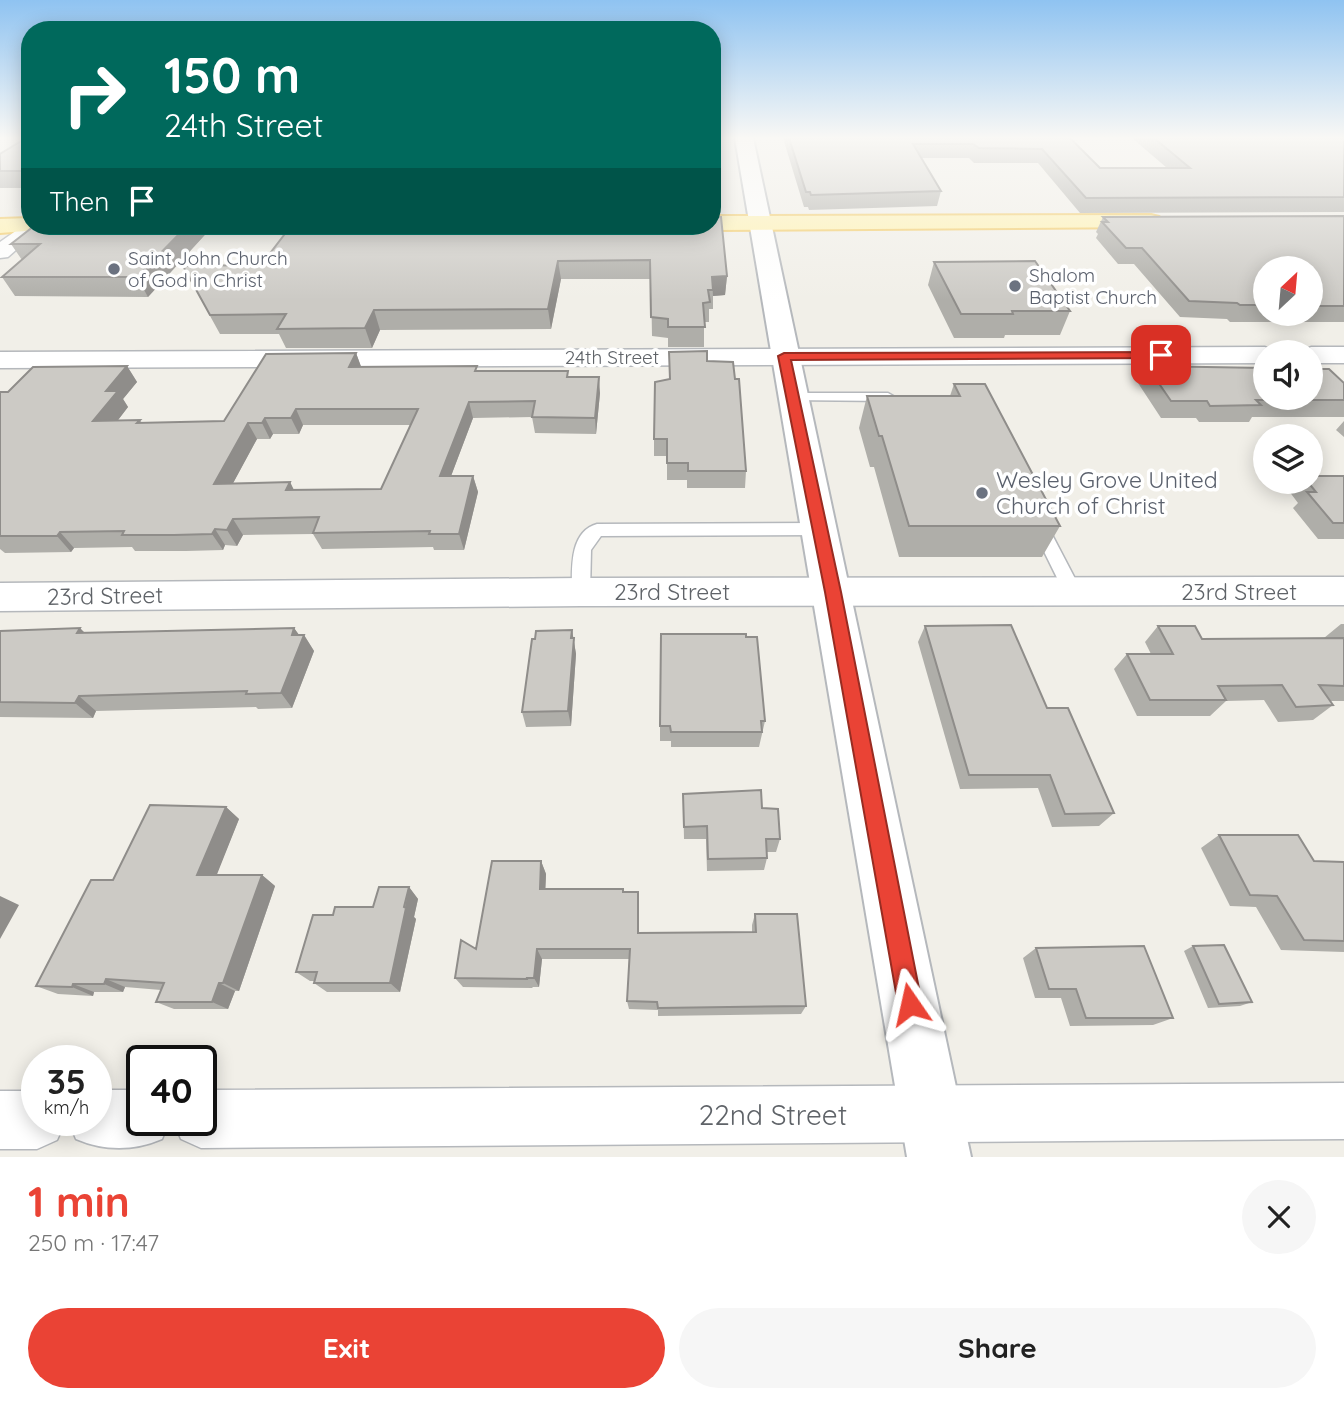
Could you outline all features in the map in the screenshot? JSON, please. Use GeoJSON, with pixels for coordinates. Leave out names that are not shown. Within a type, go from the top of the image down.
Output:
{"type":"FeatureCollection","features":[{"type":"Feature","properties":{"kind":"main road"},"geometry":{"type":"LineString","coordinates":[[721,223],[1177,222]]}},
{"type":"Feature","properties":{"kind":"main road"},"geometry":{"type":"LineString","coordinates":[[0,226],[21,226]]}},
{"type":"Feature","properties":{"kind":"street"},"geometry":{"type":"LineString","coordinates":[[754,192],[818,529],[833,592],[935,1136]]}},
{"type":"Feature","properties":{"kind":"street"},"geometry":{"type":"LineString","coordinates":[[0,252],[21,234]]}},
{"type":"Feature","properties":{"kind":"street","name":"24th Street"},"geometry":{"type":"LineString","coordinates":[[0,360],[1253,355]]}},
{"type":"Feature","properties":{"kind":"street"},"geometry":{"type":"LineString","coordinates":[[1323,355],[1344,355]]}},
{"type":"Feature","properties":{"kind":"street","name":"23rd Street"},"geometry":{"type":"LineString","coordinates":[[0,597],[580,592],[1344,591]]}},
{"type":"Feature","properties":{"kind":"street","name":"22nd Street"},"geometry":{"type":"LineString","coordinates":[[217,1119],[935,1136],[1344,1111]]}},
{"type":"Feature","properties":{"kind":"street"},"geometry":{"type":"LineString","coordinates":[[0,1120],[21,1120]]}},
{"type":"Feature","properties":{"kind":"lane"},"geometry":{"type":"LineString","coordinates":[[793,397],[901,397]]}},
{"type":"Feature","properties":{"kind":"lane"},"geometry":{"type":"LineString","coordinates":[[1030,506],[1073,592]]}},
{"type":"Feature","properties":{"kind":"lane"},"geometry":{"type":"LineString","coordinates":[[580,592],[582,547],[587,537],[597,530],[818,529]]}},
{"type":"Feature","properties":{"kind":"building"},"geometry":{"type":"Polygon","coordinates":[[[806,192],[909,192],[811,195],[806,192]]]}},
{"type":"Feature","properties":{"kind":"building"},"geometry":{"type":"Polygon","coordinates":[[[1081,192],[1344,192],[1344,197],[1086,198],[1081,192]]]}},
{"type":"Feature","properties":{"kind":"building"},"geometry":{"type":"Polygon","coordinates":[[[1344,216],[1344,306],[1323,306],[1323,256],[1253,256],[1253,305],[1189,301],[1142,248],[1126,248],[1102,222],[1108,222],[1103,217],[1344,216]]]}},
{"type":"Feature","properties":{"kind":"building"},"geometry":{"type":"Polygon","coordinates":[[[721,217],[727,276],[712,277],[713,290],[708,290],[710,302],[703,303],[705,327],[668,327],[668,319],[651,317],[650,260],[558,261],[548,309],[374,310],[365,328],[277,329],[286,314],[210,315],[183,266],[261,265],[284,235],[721,235],[721,217]]]}},
{"type":"Feature","properties":{"kind":"building"},"geometry":{"type":"Polygon","coordinates":[[[22,235],[178,235],[137,277],[2,277],[40,244],[11,244],[22,235]]]}},
{"type":"Feature","properties":{"kind":"building"},"geometry":{"type":"Polygon","coordinates":[[[1035,261],[1070,311],[961,314],[934,262],[1035,261]]]}},
{"type":"Feature","properties":{"kind":"building"},"geometry":{"type":"Polygon","coordinates":[[[707,351],[707,361],[733,362],[735,379],[739,379],[746,471],[688,471],[688,463],[667,463],[667,439],[654,439],[655,382],[670,379],[669,352],[707,351]]]}},
{"type":"Feature","properties":{"kind":"building"},"geometry":{"type":"Polygon","coordinates":[[[356,353],[349,367],[477,366],[475,371],[568,371],[567,377],[599,377],[595,418],[532,417],[535,401],[469,402],[440,476],[473,476],[459,534],[429,534],[430,531],[313,533],[319,517],[233,519],[227,530],[215,529],[212,534],[122,535],[124,531],[60,532],[57,536],[0,536],[0,392],[8,392],[33,367],[127,366],[106,391],[118,391],[93,421],[224,421],[266,354],[356,353]],[[296,409],[291,418],[265,418],[262,423],[248,423],[214,484],[290,482],[286,490],[381,489],[418,409],[296,409]]]}},
{"type":"Feature","properties":{"kind":"building"},"geometry":{"type":"Polygon","coordinates":[[[1147,366],[1253,368],[1253,405],[1210,406],[1207,401],[1171,401],[1147,366]]]}},
{"type":"Feature","properties":{"kind":"building"},"geometry":{"type":"Polygon","coordinates":[[[1323,369],[1329,369],[1344,383],[1344,400],[1323,400],[1323,369]]]}},
{"type":"Feature","properties":{"kind":"building"},"geometry":{"type":"Polygon","coordinates":[[[954,384],[985,384],[1060,526],[909,526],[867,396],[960,396],[954,384]]]}},
{"type":"Feature","properties":{"kind":"building"},"geometry":{"type":"Polygon","coordinates":[[[1323,476],[1344,476],[1344,523],[1333,523],[1309,494],[1323,494],[1323,476]]]}},
{"type":"Feature","properties":{"kind":"building"},"geometry":{"type":"Polygon","coordinates":[[[1011,625],[1047,708],[1068,708],[1114,813],[1065,814],[1050,775],[969,775],[925,626],[1011,625]]]}},
{"type":"Feature","properties":{"kind":"building"},"geometry":{"type":"Polygon","coordinates":[[[1158,626],[1195,626],[1202,639],[1344,638],[1344,686],[1319,685],[1333,705],[1296,707],[1282,685],[1218,686],[1226,700],[1150,700],[1127,654],[1173,654],[1158,626]]]}},
{"type":"Feature","properties":{"kind":"building"},"geometry":{"type":"Polygon","coordinates":[[[80,628],[77,633],[294,628],[292,635],[304,635],[281,693],[246,694],[247,691],[79,696],[75,703],[0,702],[0,631],[80,628]]]}},
{"type":"Feature","properties":{"kind":"building"},"geometry":{"type":"Polygon","coordinates":[[[572,630],[571,638],[574,638],[568,711],[522,712],[532,639],[535,639],[536,631],[572,630]]]}},
{"type":"Feature","properties":{"kind":"building"},"geometry":{"type":"Polygon","coordinates":[[[661,634],[746,634],[746,637],[757,637],[765,721],[761,721],[762,732],[671,732],[670,726],[660,726],[661,634]]]}},
{"type":"Feature","properties":{"kind":"building"},"geometry":{"type":"Polygon","coordinates":[[[761,790],[762,808],[778,809],[780,839],[766,839],[767,858],[708,859],[707,826],[684,827],[683,794],[761,790]]]}},
{"type":"Feature","properties":{"kind":"building"},"geometry":{"type":"Polygon","coordinates":[[[150,805],[226,807],[197,875],[262,875],[223,983],[219,983],[212,1002],[156,1002],[164,983],[106,979],[104,984],[36,986],[91,880],[113,880],[150,805]]]}},
{"type":"Feature","properties":{"kind":"building"},"geometry":{"type":"Polygon","coordinates":[[[1219,835],[1298,835],[1314,861],[1344,862],[1344,941],[1304,940],[1277,896],[1250,895],[1219,835]]]}},
{"type":"Feature","properties":{"kind":"building"},"geometry":{"type":"Polygon","coordinates":[[[492,861],[541,861],[540,889],[623,889],[623,892],[638,892],[638,933],[756,932],[755,914],[797,914],[806,1006],[658,1008],[657,1002],[627,1001],[630,949],[537,949],[534,978],[455,978],[461,940],[476,949],[492,861]]]}},
{"type":"Feature","properties":{"kind":"building"},"geometry":{"type":"Polygon","coordinates":[[[379,887],[409,887],[390,983],[314,983],[317,972],[296,972],[313,915],[333,915],[335,907],[373,907],[379,887]]]}},
{"type":"Feature","properties":{"kind":"building"},"geometry":{"type":"Polygon","coordinates":[[[1224,945],[1252,1002],[1219,1004],[1193,946],[1224,945]]]}},
{"type":"Feature","properties":{"kind":"building"},"geometry":{"type":"Polygon","coordinates":[[[1144,946],[1173,1018],[1086,1018],[1076,989],[1049,989],[1036,948],[1144,946]]]}},
{"type":"Feature","properties":{"kind":"place","name":"Saint John Church of God in Christ"},"geometry":{"type":"Point","coordinates":[114,269]}},
{"type":"Feature","properties":{"kind":"place","name":"Shalom Baptist Church"},"geometry":{"type":"Point","coordinates":[1015,286]}},
{"type":"Feature","properties":{"kind":"place","name":"Wesley Grove United Church of Christ"},"geometry":{"type":"Point","coordinates":[982,493]}},
{"type":"Feature","properties":{"kind":"route"},"geometry":{"type":"LineString","coordinates":[[910,1004],[833,592],[784,356],[1161,355]]}}]}
